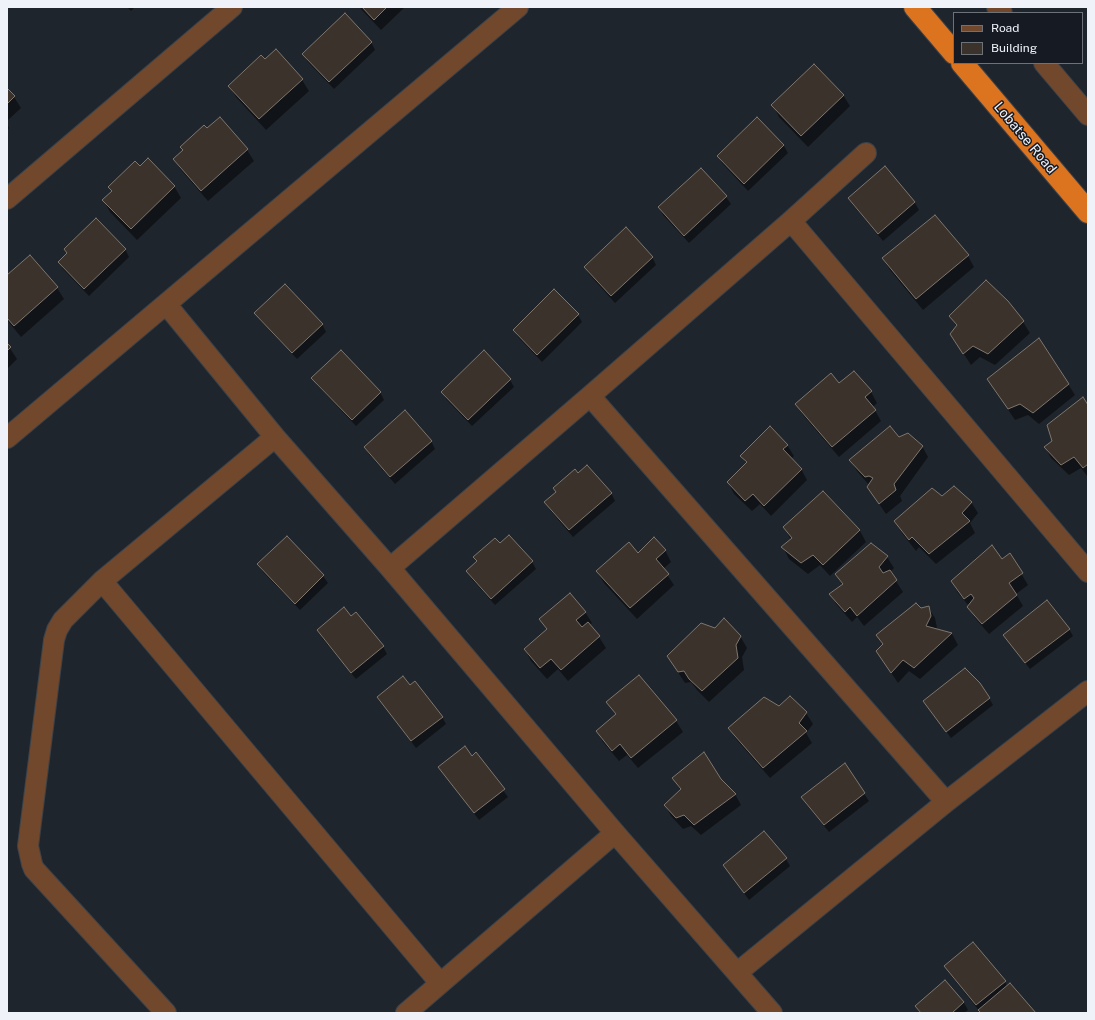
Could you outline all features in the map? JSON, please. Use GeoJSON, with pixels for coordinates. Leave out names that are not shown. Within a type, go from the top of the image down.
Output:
{"type":"FeatureCollection","features":[{"type":"Feature","properties":{"kind":"highway"},"geometry":{"type":"LineString","coordinates":[[915,7],[953,52]]}},
{"type":"Feature","properties":{"kind":"highway","name":"Lobatse Road"},"geometry":{"type":"LineString","coordinates":[[963,64],[1088,212]]}},
{"type":"Feature","properties":{"kind":"street"},"geometry":{"type":"LineString","coordinates":[[7,199],[211,14],[232,7]]}},
{"type":"Feature","properties":{"kind":"street"},"geometry":{"type":"LineString","coordinates":[[7,438],[518,7]]}},
{"type":"Feature","properties":{"kind":"street"},"geometry":{"type":"LineString","coordinates":[[1045,64],[1088,115]]}},
{"type":"Feature","properties":{"kind":"street"},"geometry":{"type":"LineString","coordinates":[[390,568],[791,221],[866,153]]}},
{"type":"Feature","properties":{"kind":"street"},"geometry":{"type":"LineString","coordinates":[[791,221],[1088,572]]}},
{"type":"Feature","properties":{"kind":"street"},"geometry":{"type":"LineString","coordinates":[[166,304],[275,437],[390,568],[615,833],[738,972],[772,1013]]}},
{"type":"Feature","properties":{"kind":"street"},"geometry":{"type":"LineString","coordinates":[[590,396],[946,802]]}},
{"type":"Feature","properties":{"kind":"street"},"geometry":{"type":"LineString","coordinates":[[166,1013],[34,869],[28,846],[54,636],[63,620],[102,581],[275,437]]}},
{"type":"Feature","properties":{"kind":"street"},"geometry":{"type":"LineString","coordinates":[[102,581],[440,984]]}},
{"type":"Feature","properties":{"kind":"street"},"geometry":{"type":"LineString","coordinates":[[738,972],[946,802],[1088,691]]}},
{"type":"Feature","properties":{"kind":"street"},"geometry":{"type":"LineString","coordinates":[[406,1013],[615,833]]}},
{"type":"Feature","properties":{"kind":"building"},"geometry":{"type":"Polygon","coordinates":[[[362,7],[387,7],[374,20],[362,7]]]}},
{"type":"Feature","properties":{"kind":"building"},"geometry":{"type":"Polygon","coordinates":[[[345,13],[372,42],[329,82],[302,54],[345,13]]]}},
{"type":"Feature","properties":{"kind":"building"},"geometry":{"type":"Polygon","coordinates":[[[276,49],[303,79],[259,119],[228,86],[261,55],[265,59],[276,49]]]}},
{"type":"Feature","properties":{"kind":"building"},"geometry":{"type":"Polygon","coordinates":[[[814,64],[844,95],[801,136],[771,105],[814,64]]]}},
{"type":"Feature","properties":{"kind":"building"},"geometry":{"type":"Polygon","coordinates":[[[7,88],[15,96],[7,104],[7,88]]]}},
{"type":"Feature","properties":{"kind":"building"},"geometry":{"type":"Polygon","coordinates":[[[220,117],[248,149],[201,191],[173,159],[183,150],[180,147],[204,125],[207,128],[220,117]]]}},
{"type":"Feature","properties":{"kind":"building"},"geometry":{"type":"Polygon","coordinates":[[[757,117],[784,145],[744,184],[717,156],[757,117]]]}},
{"type":"Feature","properties":{"kind":"building"},"geometry":{"type":"Polygon","coordinates":[[[148,158],[175,186],[131,229],[102,200],[112,191],[108,187],[135,161],[140,166],[148,158]]]}},
{"type":"Feature","properties":{"kind":"building"},"geometry":{"type":"Polygon","coordinates":[[[885,166],[915,202],[878,234],[848,198],[885,166]]]}},
{"type":"Feature","properties":{"kind":"building"},"geometry":{"type":"Polygon","coordinates":[[[701,168],[727,196],[684,236],[658,207],[701,168]]]}},
{"type":"Feature","properties":{"kind":"building"},"geometry":{"type":"Polygon","coordinates":[[[935,215],[969,255],[916,299],[882,258],[935,215]]]}},
{"type":"Feature","properties":{"kind":"building"},"geometry":{"type":"Polygon","coordinates":[[[96,218],[126,249],[84,289],[58,262],[67,253],[64,249],[96,218]]]}},
{"type":"Feature","properties":{"kind":"building"},"geometry":{"type":"Polygon","coordinates":[[[626,227],[653,257],[611,296],[584,267],[626,227]]]}},
{"type":"Feature","properties":{"kind":"building"},"geometry":{"type":"Polygon","coordinates":[[[30,255],[58,287],[14,326],[7,318],[7,275],[30,255]]]}},
{"type":"Feature","properties":{"kind":"building"},"geometry":{"type":"Polygon","coordinates":[[[986,280],[1008,301],[1024,321],[988,354],[973,346],[963,354],[950,334],[957,325],[949,316],[986,280]]]}},
{"type":"Feature","properties":{"kind":"building"},"geometry":{"type":"Polygon","coordinates":[[[285,284],[323,324],[292,353],[254,313],[285,284]]]}},
{"type":"Feature","properties":{"kind":"building"},"geometry":{"type":"Polygon","coordinates":[[[554,289],[579,314],[537,355],[513,330],[554,289]]]}},
{"type":"Feature","properties":{"kind":"building"},"geometry":{"type":"Polygon","coordinates":[[[1039,338],[1069,384],[1033,413],[1020,404],[1008,409],[987,379],[1039,338]]]}},
{"type":"Feature","properties":{"kind":"building"},"geometry":{"type":"Polygon","coordinates":[[[7,343],[11,347],[7,351],[7,343]]]}},
{"type":"Feature","properties":{"kind":"building"},"geometry":{"type":"Polygon","coordinates":[[[341,350],[381,392],[352,420],[311,378],[341,350]]]}},
{"type":"Feature","properties":{"kind":"building"},"geometry":{"type":"Polygon","coordinates":[[[484,350],[511,379],[468,420],[441,392],[484,350]]]}},
{"type":"Feature","properties":{"kind":"building"},"geometry":{"type":"Polygon","coordinates":[[[854,371],[872,391],[865,397],[876,410],[832,447],[795,404],[831,373],[839,383],[854,371]]]}},
{"type":"Feature","properties":{"kind":"building"},"geometry":{"type":"Polygon","coordinates":[[[1083,397],[1088,405],[1088,464],[1083,468],[1074,457],[1061,465],[1044,447],[1052,441],[1047,425],[1083,397]]]}},
{"type":"Feature","properties":{"kind":"building"},"geometry":{"type":"Polygon","coordinates":[[[405,410],[432,441],[390,477],[364,447],[405,410]]]}},
{"type":"Feature","properties":{"kind":"building"},"geometry":{"type":"Polygon","coordinates":[[[770,426],[788,445],[783,449],[802,469],[764,506],[753,494],[745,501],[727,482],[747,462],[740,456],[770,426]]]}},
{"type":"Feature","properties":{"kind":"building"},"geometry":{"type":"Polygon","coordinates":[[[890,426],[899,437],[908,433],[923,446],[894,484],[896,490],[879,504],[867,487],[873,478],[869,476],[865,477],[849,460],[890,426]]]}},
{"type":"Feature","properties":{"kind":"building"},"geometry":{"type":"Polygon","coordinates":[[[587,465],[612,493],[569,530],[544,502],[556,492],[553,488],[575,469],[578,473],[587,465]]]}},
{"type":"Feature","properties":{"kind":"building"},"geometry":{"type":"Polygon","coordinates":[[[954,486],[972,502],[962,513],[970,521],[929,554],[912,537],[909,540],[894,521],[932,488],[942,496],[954,486]]]}},
{"type":"Feature","properties":{"kind":"building"},"geometry":{"type":"Polygon","coordinates":[[[823,491],[860,530],[823,565],[813,555],[801,563],[781,547],[792,538],[783,527],[823,491]]]}},
{"type":"Feature","properties":{"kind":"building"},"geometry":{"type":"Polygon","coordinates":[[[509,535],[533,561],[491,599],[466,571],[477,561],[473,557],[495,538],[500,543],[509,535]]]}},
{"type":"Feature","properties":{"kind":"building"},"geometry":{"type":"Polygon","coordinates":[[[287,536],[324,575],[295,604],[257,564],[287,536]]]}},
{"type":"Feature","properties":{"kind":"building"},"geometry":{"type":"Polygon","coordinates":[[[654,537],[666,550],[656,559],[669,574],[630,608],[596,571],[629,542],[638,553],[654,537]]]}},
{"type":"Feature","properties":{"kind":"building"},"geometry":{"type":"Polygon","coordinates":[[[871,543],[888,556],[879,567],[883,573],[890,570],[897,580],[857,616],[850,607],[845,612],[829,594],[843,584],[835,574],[871,543]]]}},
{"type":"Feature","properties":{"kind":"building"},"geometry":{"type":"Polygon","coordinates":[[[992,545],[1002,559],[1010,553],[1023,573],[1009,583],[1017,595],[982,624],[967,607],[974,598],[971,594],[964,599],[951,581],[992,545]]]}},
{"type":"Feature","properties":{"kind":"building"},"geometry":{"type":"Polygon","coordinates":[[[570,593],[586,612],[576,620],[582,627],[588,622],[600,636],[561,670],[551,659],[540,668],[524,649],[547,629],[539,619],[570,593]]]}},
{"type":"Feature","properties":{"kind":"building"},"geometry":{"type":"Polygon","coordinates":[[[1047,600],[1070,629],[1025,663],[1003,635],[1047,600]]]}},
{"type":"Feature","properties":{"kind":"building"},"geometry":{"type":"Polygon","coordinates":[[[916,603],[921,608],[929,606],[931,616],[926,626],[952,633],[914,668],[903,660],[891,673],[876,651],[883,644],[876,635],[916,603]]]}},
{"type":"Feature","properties":{"kind":"building"},"geometry":{"type":"Polygon","coordinates":[[[344,607],[351,616],[356,612],[384,646],[351,673],[317,630],[344,607]]]}},
{"type":"Feature","properties":{"kind":"building"},"geometry":{"type":"Polygon","coordinates":[[[724,618],[741,636],[736,645],[738,658],[702,691],[689,679],[684,671],[678,672],[667,656],[701,623],[715,628],[724,618]]]}},
{"type":"Feature","properties":{"kind":"building"},"geometry":{"type":"Polygon","coordinates":[[[965,668],[980,683],[990,698],[946,732],[923,701],[965,668]]]}},
{"type":"Feature","properties":{"kind":"building"},"geometry":{"type":"Polygon","coordinates":[[[639,675],[677,720],[631,758],[620,744],[612,751],[596,731],[616,714],[606,702],[639,675]]]}},
{"type":"Feature","properties":{"kind":"building"},"geometry":{"type":"Polygon","coordinates":[[[403,676],[410,685],[415,681],[443,717],[411,741],[377,697],[403,676]]]}},
{"type":"Feature","properties":{"kind":"building"},"geometry":{"type":"Polygon","coordinates":[[[790,696],[807,712],[799,723],[807,731],[763,768],[728,728],[764,697],[779,706],[790,696]]]}},
{"type":"Feature","properties":{"kind":"building"},"geometry":{"type":"Polygon","coordinates":[[[465,746],[472,756],[476,752],[505,789],[474,813],[438,767],[465,746]]]}},
{"type":"Feature","properties":{"kind":"building"},"geometry":{"type":"Polygon","coordinates":[[[704,752],[721,779],[736,794],[694,825],[684,815],[676,818],[664,805],[681,789],[672,778],[704,752]]]}},
{"type":"Feature","properties":{"kind":"building"},"geometry":{"type":"Polygon","coordinates":[[[845,763],[865,793],[824,825],[801,797],[845,763]]]}},
{"type":"Feature","properties":{"kind":"building"},"geometry":{"type":"Polygon","coordinates":[[[764,831],[787,858],[744,893],[723,865],[764,831]]]}},
{"type":"Feature","properties":{"kind":"building"},"geometry":{"type":"Polygon","coordinates":[[[973,942],[1006,981],[976,1005],[944,966],[973,942]]]}},
{"type":"Feature","properties":{"kind":"building"},"geometry":{"type":"Polygon","coordinates":[[[945,980],[964,1002],[952,1013],[921,1013],[915,1006],[945,980]]]}},
{"type":"Feature","properties":{"kind":"building"},"geometry":{"type":"Polygon","coordinates":[[[1010,983],[1036,1013],[981,1013],[978,1010],[1010,983]]]}}]}
